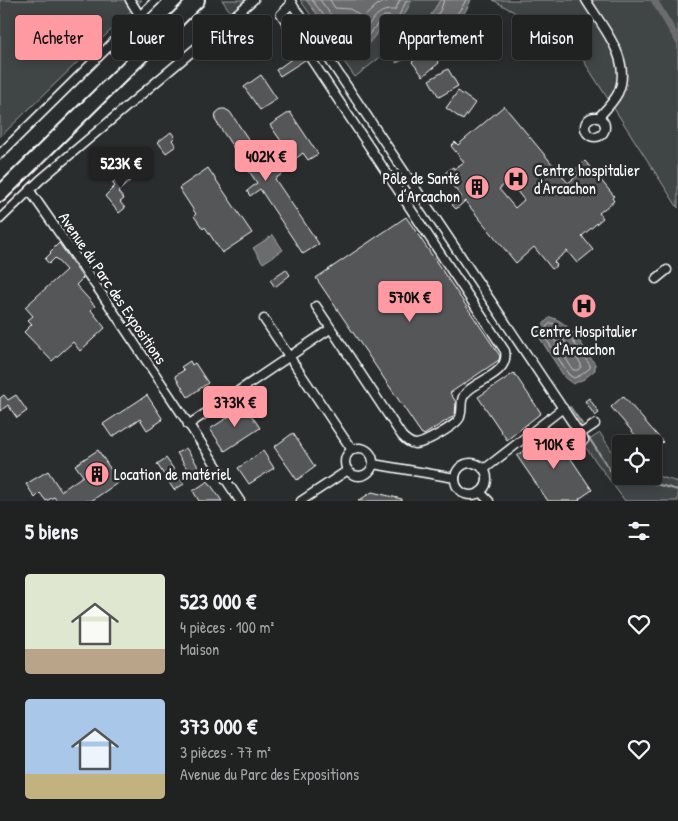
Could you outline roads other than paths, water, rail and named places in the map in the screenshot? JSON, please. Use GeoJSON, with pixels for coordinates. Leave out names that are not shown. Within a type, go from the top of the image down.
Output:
{"type":"FeatureCollection","features":[{"type":"Feature","properties":{"kind":"highway"},"geometry":{"type":"LineString","coordinates":[[0,181],[193,1]]}},
{"type":"Feature","properties":{"kind":"highway"},"geometry":{"type":"LineString","coordinates":[[0,194],[193,1]]}},
{"type":"Feature","properties":{"kind":"street"},"geometry":{"type":"LineString","coordinates":[[130,0],[139,15]]}},
{"type":"Feature","properties":{"kind":"street"},"geometry":{"type":"LineString","coordinates":[[141,15],[156,0]]}},
{"type":"Feature","properties":{"kind":"street"},"geometry":{"type":"LineString","coordinates":[[0,219],[40,180],[123,108],[253,0]]}},
{"type":"Feature","properties":{"kind":"street"},"geometry":{"type":"LineString","coordinates":[[586,0],[614,46],[621,61],[622,70],[618,93],[598,118]]}},
{"type":"Feature","properties":{"kind":"street"},"geometry":{"type":"LineString","coordinates":[[316,306],[402,436],[406,441],[415,444],[422,443],[456,422],[460,417],[461,402],[465,393],[504,367],[507,359],[505,350],[281,14],[291,2],[582,437],[595,424]]}},
{"type":"Feature","properties":{"kind":"street"},"geometry":{"type":"LineString","coordinates":[[0,154],[112,44]]}},
{"type":"Feature","properties":{"kind":"street"},"geometry":{"type":"LineString","coordinates":[[376,158],[389,148]]}},
{"type":"Feature","properties":{"kind":"street","name":"Avenue du Parc des Expositions"},"geometry":{"type":"LineString","coordinates":[[30,191],[101,293],[240,501]]}},
{"type":"Feature","properties":{"kind":"street"},"geometry":{"type":"LineString","coordinates":[[656,279],[668,270]]}},
{"type":"Feature","properties":{"kind":"street"},"geometry":{"type":"LineString","coordinates":[[264,319],[352,450]]}},
{"type":"Feature","properties":{"kind":"street"},"geometry":{"type":"LineString","coordinates":[[188,425],[330,329]]}},
{"type":"Feature","properties":{"kind":"street"},"geometry":{"type":"LineString","coordinates":[[482,468],[487,467],[563,408]]}},
{"type":"Feature","properties":{"kind":"street"},"geometry":{"type":"LineString","coordinates":[[361,448],[372,455],[373,464],[370,472],[362,476],[354,475],[348,470],[346,457],[352,450],[361,448]]}},
{"type":"Feature","properties":{"kind":"street"},"geometry":{"type":"LineString","coordinates":[[373,464],[455,478]]}},
{"type":"Feature","properties":{"kind":"street"},"geometry":{"type":"LineString","coordinates":[[468,464],[478,465],[482,468],[487,478],[484,488],[480,492],[470,495],[465,494],[458,487],[455,478],[459,469],[468,464]]}},
{"type":"Feature","properties":{"kind":"street"},"geometry":{"type":"LineString","coordinates":[[301,501],[348,470]]}},
{"type":"Feature","properties":{"kind":"street"},"geometry":{"type":"LineString","coordinates":[[480,492],[489,501]]}},
{"type":"Feature","properties":{"kind":"water"},"geometry":{"type":"Polygon","coordinates":[[[306,0],[412,0],[404,15],[380,15],[380,30],[370,42],[370,15],[318,15],[306,0]]]}},
{"type":"Feature","properties":{"kind":"water"},"geometry":{"type":"Polygon","coordinates":[[[440,0],[471,0],[462,15],[431,15],[440,0]]]}},
{"type":"Feature","properties":{"kind":"water"},"geometry":{"type":"Polygon","coordinates":[[[273,235],[283,250],[263,263],[253,248],[273,235]]]}},
{"type":"Feature","properties":{"kind":"water"},"geometry":{"type":"Polygon","coordinates":[[[550,317],[564,324],[570,330],[595,364],[595,370],[584,379],[573,384],[565,378],[538,335],[538,330],[550,317]]]}},
{"type":"Feature","properties":{"kind":"waterway"},"geometry":{"type":"LineString","coordinates":[[654,0],[678,40]]}},
{"type":"Feature","properties":{"kind":"waterway"},"geometry":{"type":"LineString","coordinates":[[570,407],[582,424]]}},
{"type":"Feature","properties":{"kind":"waterway"},"geometry":{"type":"LineString","coordinates":[[589,438],[612,472]]}},
{"type":"Feature","properties":{"kind":"waterway"},"geometry":{"type":"LineString","coordinates":[[659,485],[678,490]]}},
{"type":"Feature","properties":{"kind":"place","name":"Centre hospitalier d'Arcachon"},"geometry":{"type":"Point","coordinates":[516,179]}},
{"type":"Feature","properties":{"kind":"place","name":"Pôle de Santé d’Arcachon"},"geometry":{"type":"Point","coordinates":[477,187]}},
{"type":"Feature","properties":{"kind":"place","name":"Centre Hospitalier d‘Arcachon"},"geometry":{"type":"Point","coordinates":[584,306]}},
{"type":"Feature","properties":{"kind":"place","name":"Location de matériel"},"geometry":{"type":"Point","coordinates":[97,474]}}]}
